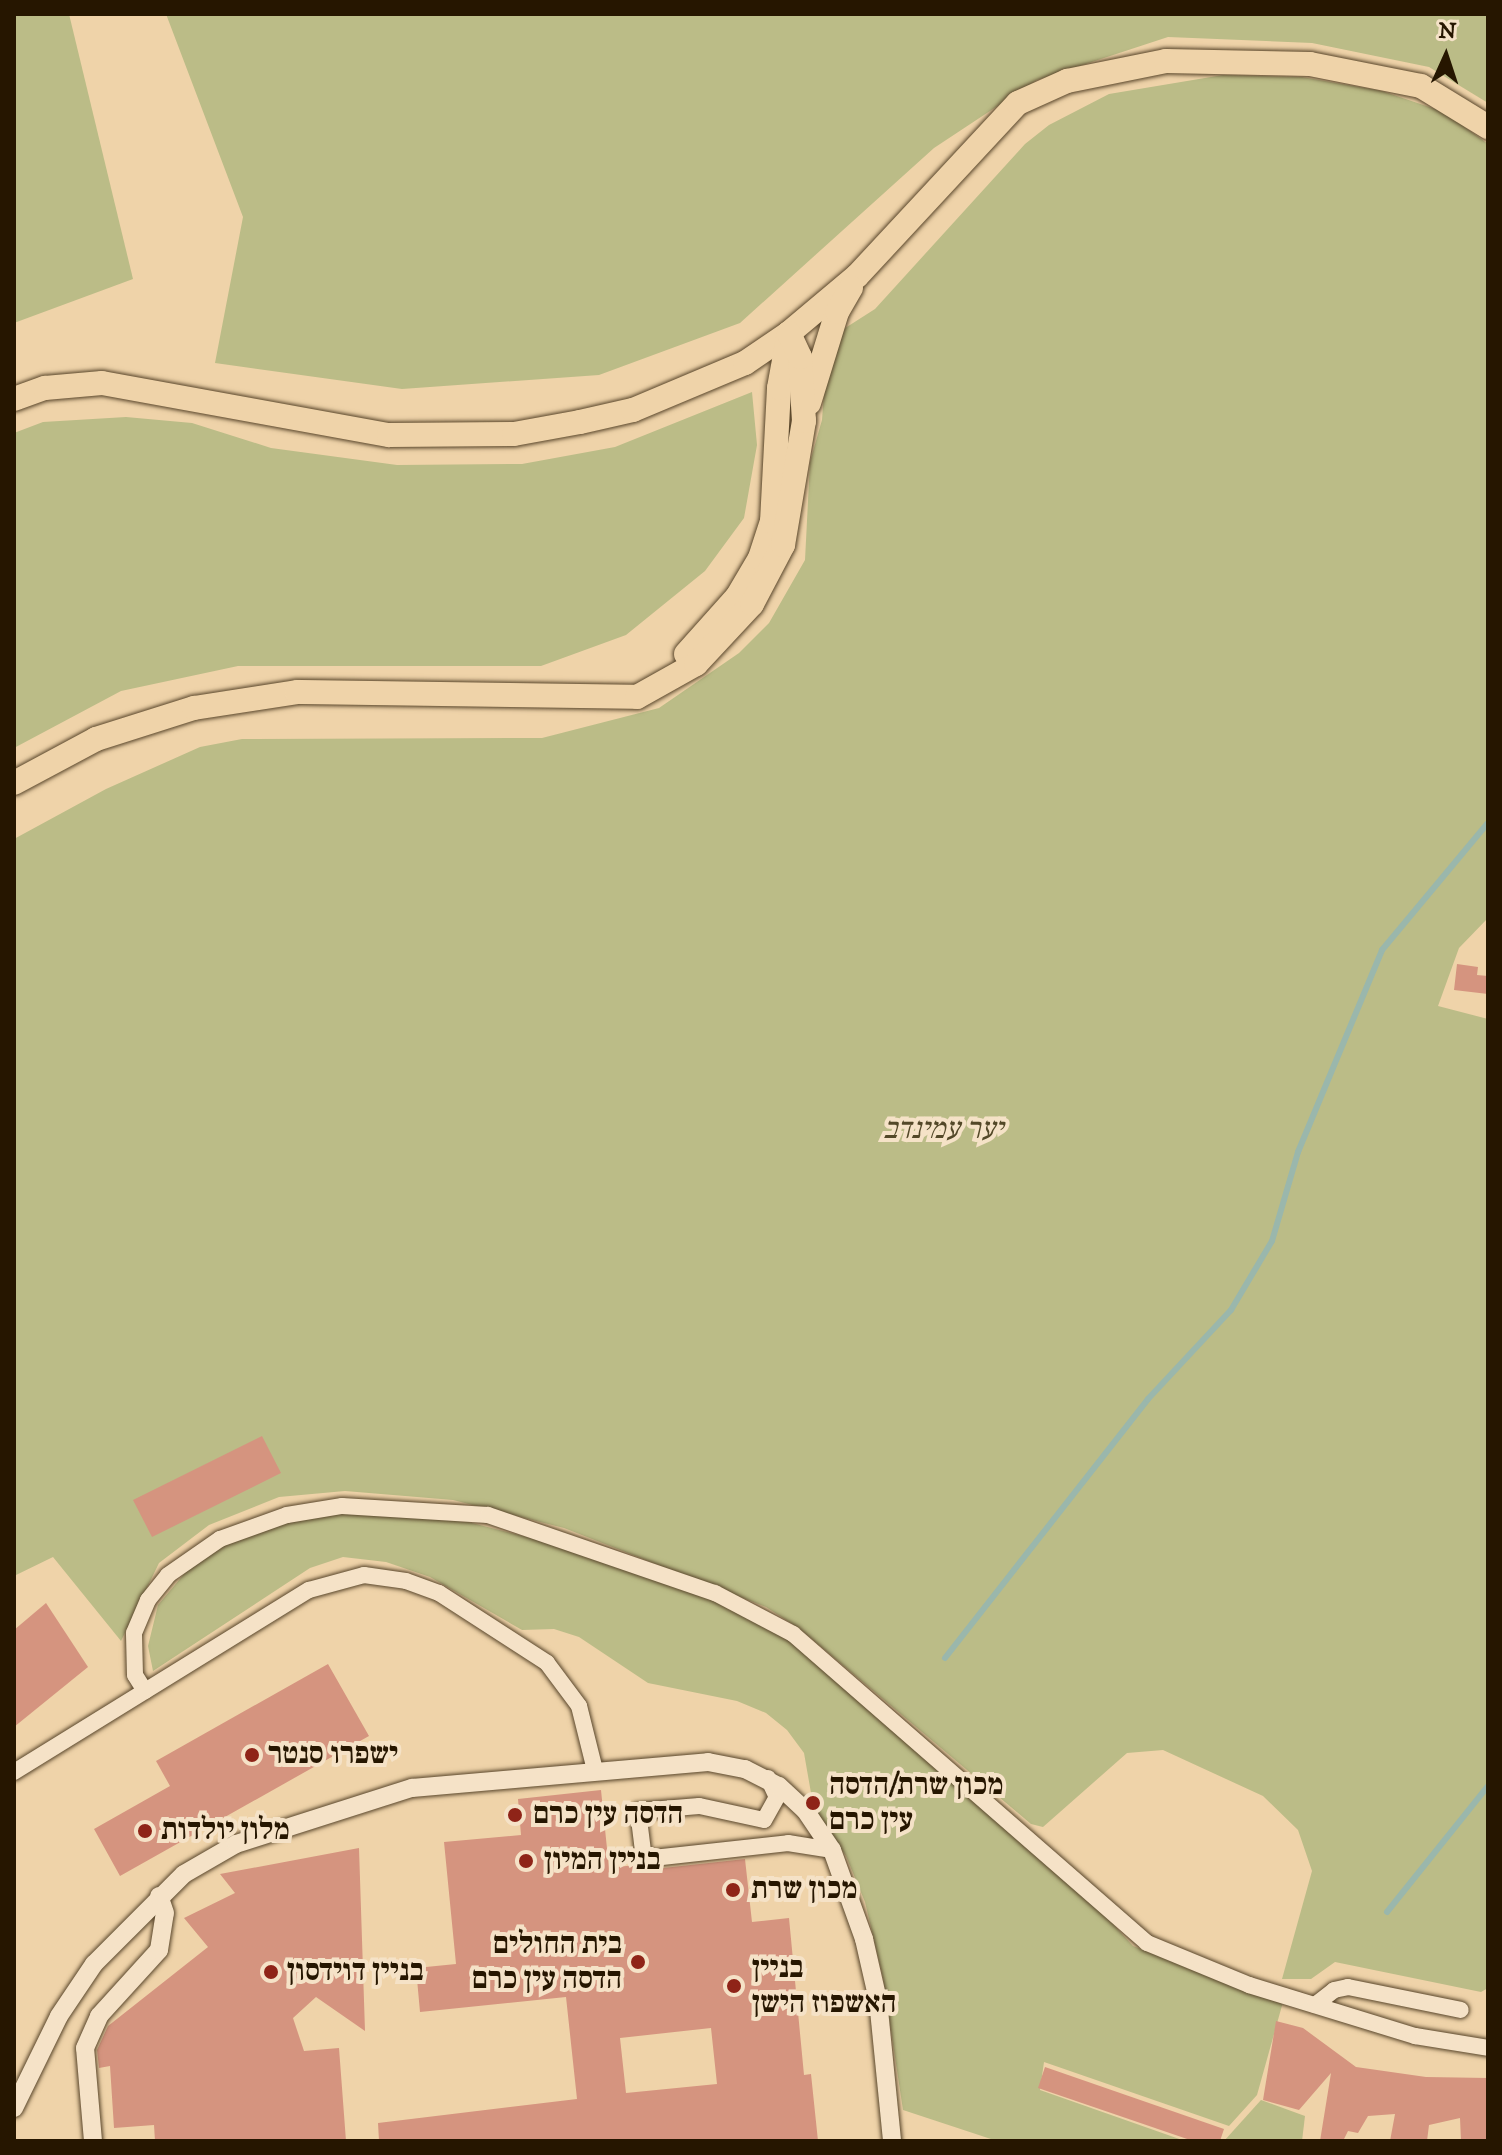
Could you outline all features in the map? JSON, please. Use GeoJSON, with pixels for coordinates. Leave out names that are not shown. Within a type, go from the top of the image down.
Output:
{"type":"FeatureCollection","features":[{"type":"Feature","properties":{"kind":"main road"},"geometry":{"type":"LineString","coordinates":[[14,399],[45,388],[102,383],[389,435],[514,434],[633,410],[745,363],[789,333],[857,276],[1018,103],[1067,81],[1166,61],[1310,64],[1421,86],[1488,127]]}},
{"type":"Feature","properties":{"kind":"main road"},"geometry":{"type":"LineString","coordinates":[[14,783],[110,735],[194,708],[297,692],[637,697],[696,664],[752,604],[783,545],[804,421],[837,312],[857,276]]}},
{"type":"Feature","properties":{"kind":"main road"},"geometry":{"type":"LineString","coordinates":[[789,333],[800,357],[804,421]]}},
{"type":"Feature","properties":{"kind":"main road"},"geometry":{"type":"LineString","coordinates":[[637,697],[696,645],[737,597],[760,558],[772,522],[779,388],[789,333]]}},
{"type":"Feature","properties":{"kind":"street"},"geometry":{"type":"LineString","coordinates":[[145,1691],[135,1675],[134,1633],[148,1600],[168,1575],[220,1539],[287,1515],[342,1506],[488,1515],[715,1593],[772,1621],[826,1661],[1147,1943],[1194,1966],[1415,2036],[1488,2048]]}},
{"type":"Feature","properties":{"kind":"street"},"geometry":{"type":"LineString","coordinates":[[14,1772],[309,1590],[345,1578],[385,1576],[439,1593],[547,1663],[579,1706],[595,1770]]}},
{"type":"Feature","properties":{"kind":"street"},"geometry":{"type":"LineString","coordinates":[[14,2108],[59,2016],[94,1964],[184,1874],[236,1844],[375,1797],[595,1770],[708,1762],[768,1778],[805,1810],[832,1850],[864,1939],[878,2000],[892,2141]]}},
{"type":"Feature","properties":{"kind":"street"},"geometry":{"type":"LineString","coordinates":[[768,1778],[777,1797],[764,1820],[699,1806],[638,1811],[644,1859],[788,1843],[832,1850]]}},
{"type":"Feature","properties":{"kind":"street"},"geometry":{"type":"LineString","coordinates":[[93,2141],[85,2048],[99,2016],[159,1950],[165,1913],[159,1896]]}},
{"type":"Feature","properties":{"kind":"street"},"geometry":{"type":"LineString","coordinates":[[1315,2005],[1334,1990],[1348,1987],[1461,2010]]}},
{"type":"Feature","properties":{"kind":"green space"},"geometry":{"type":"Polygon","coordinates":[[[14,14],[69,14],[133,279],[14,323],[14,14]]]}},
{"type":"Feature","properties":{"kind":"green space"},"geometry":{"type":"Polygon","coordinates":[[[166,14],[1488,14],[1488,103],[1429,67],[1312,43],[1168,37],[1037,80],[934,148],[740,323],[599,375],[402,389],[215,363],[243,217],[166,14]]]}},
{"type":"Feature","properties":{"kind":"green space","name":"יער עמינדב"},"geometry":{"type":"Polygon","coordinates":[[[1223,75],[1302,77],[1382,91],[1444,112],[1488,144],[1488,918],[1459,948],[1438,1006],[1488,1019],[1488,1988],[1481,1992],[1335,1962],[1311,1979],[1282,1979],[1312,1871],[1298,1830],[1263,1796],[1163,1750],[1127,1753],[1043,1827],[1031,1824],[800,1629],[766,1607],[564,1528],[453,1500],[345,1491],[279,1497],[209,1525],[159,1563],[121,1641],[53,1557],[14,1576],[14,839],[106,789],[200,747],[242,739],[542,738],[659,708],[739,653],[769,623],[805,560],[810,462],[822,420],[828,339],[875,309],[1025,144],[1049,125],[1109,94],[1223,75]]]}},
{"type":"Feature","properties":{"kind":"green space"},"geometry":{"type":"Polygon","coordinates":[[[752,392],[757,445],[744,518],[705,571],[626,635],[541,666],[238,666],[121,691],[14,748],[14,433],[43,422],[126,417],[192,423],[271,448],[397,465],[522,464],[615,447],[752,392]]]}},
{"type":"Feature","properties":{"kind":"green space"},"geometry":{"type":"Polygon","coordinates":[[[350,1510],[468,1522],[539,1540],[710,1598],[793,1640],[1101,1911],[1133,1946],[1283,2002],[1257,2095],[1229,2126],[1044,2062],[1040,2090],[1185,2141],[997,2141],[903,2110],[883,1978],[865,1902],[846,1856],[814,1810],[804,1753],[787,1730],[766,1713],[737,1701],[648,1683],[579,1637],[554,1629],[522,1630],[430,1577],[386,1562],[343,1557],[310,1568],[153,1671],[148,1646],[158,1605],[190,1567],[225,1544],[299,1518],[350,1510]]]}},
{"type":"Feature","properties":{"kind":"green space"},"geometry":{"type":"Polygon","coordinates":[[[1261,2100],[1305,2116],[1302,2141],[1224,2141],[1261,2100]]]}},
{"type":"Feature","properties":{"kind":"building"},"geometry":{"type":"Polygon","coordinates":[[[1457,964],[1478,967],[1477,975],[1488,976],[1488,994],[1454,990],[1457,964]]]}},
{"type":"Feature","properties":{"kind":"building"},"geometry":{"type":"Polygon","coordinates":[[[262,1436],[281,1473],[152,1537],[133,1500],[262,1436]]]}},
{"type":"Feature","properties":{"kind":"building"},"geometry":{"type":"Polygon","coordinates":[[[46,1603],[88,1667],[14,1727],[14,1630],[46,1603]]]}},
{"type":"Feature","properties":{"kind":"building","name":"ישפרו סנטר"},"geometry":{"type":"Polygon","coordinates":[[[328,1664],[369,1736],[120,1876],[94,1829],[170,1786],[156,1761],[328,1664]]]}},
{"type":"Feature","properties":{"kind":"building","name":"בית החולים הדסה עין כרם"},"geometry":{"type":"Polygon","coordinates":[[[601,1790],[609,1868],[635,1865],[645,1870],[745,1859],[752,1922],[789,1918],[804,2075],[811,2074],[818,2141],[379,2141],[378,2123],[577,2099],[566,1997],[420,2012],[416,1968],[456,1964],[444,1842],[521,1835],[518,1799],[601,1790]],[[711,2028],[620,2038],[626,2093],[717,2084],[711,2028]]]}},
{"type":"Feature","properties":{"kind":"building","name":"בניין דוידסון"},"geometry":{"type":"Polygon","coordinates":[[[359,1848],[365,2031],[316,1997],[293,2018],[304,2051],[339,2048],[346,2141],[155,2141],[154,2125],[114,2128],[110,2066],[99,2068],[97,2050],[108,2026],[208,1947],[184,1918],[235,1893],[220,1874],[359,1848]]]}},
{"type":"Feature","properties":{"kind":"building"},"geometry":{"type":"Polygon","coordinates":[[[1276,2021],[1303,2028],[1356,2067],[1426,2077],[1488,2078],[1488,2141],[1461,2141],[1460,2118],[1429,2125],[1427,2141],[1390,2141],[1395,2114],[1368,2116],[1358,2133],[1348,2131],[1343,2141],[1320,2141],[1331,2073],[1299,2110],[1263,2100],[1276,2021]]]}},
{"type":"Feature","properties":{"kind":"building"},"geometry":{"type":"Polygon","coordinates":[[[1045,2067],[1224,2129],[1220,2141],[1193,2141],[1038,2088],[1045,2067]]]}},
{"type":"Feature","properties":{"kind":"waterway"},"geometry":{"type":"LineString","coordinates":[[945,1658],[1148,1399],[1231,1310],[1272,1241],[1298,1152],[1382,950],[1488,823]]}},
{"type":"Feature","properties":{"kind":"waterway"},"geometry":{"type":"LineString","coordinates":[[1387,1912],[1488,1786]]}},
{"type":"Feature","properties":{"kind":"place","name":"ישפרו סנטר"},"geometry":{"type":"Point","coordinates":[252,1755]}},
{"type":"Feature","properties":{"kind":"place","name":"מכון שרת/הדסה עין כרם"},"geometry":{"type":"Point","coordinates":[813,1803]}},
{"type":"Feature","properties":{"kind":"place","name":"הדסה עין כרם"},"geometry":{"type":"Point","coordinates":[515,1815]}},
{"type":"Feature","properties":{"kind":"place","name":"מלון יולדות"},"geometry":{"type":"Point","coordinates":[145,1831]}},
{"type":"Feature","properties":{"kind":"place","name":"בניין המיון"},"geometry":{"type":"Point","coordinates":[526,1861]}},
{"type":"Feature","properties":{"kind":"place","name":"מכון שרת"},"geometry":{"type":"Point","coordinates":[733,1890]}},
{"type":"Feature","properties":{"kind":"place","name":"בית החולים הדסה עין כרם"},"geometry":{"type":"Point","coordinates":[638,1962]}},
{"type":"Feature","properties":{"kind":"place","name":"בניין דוידסון"},"geometry":{"type":"Point","coordinates":[271,1972]}},
{"type":"Feature","properties":{"kind":"place","name":"בניין האשפוז הישן"},"geometry":{"type":"Point","coordinates":[734,1986]}}]}
